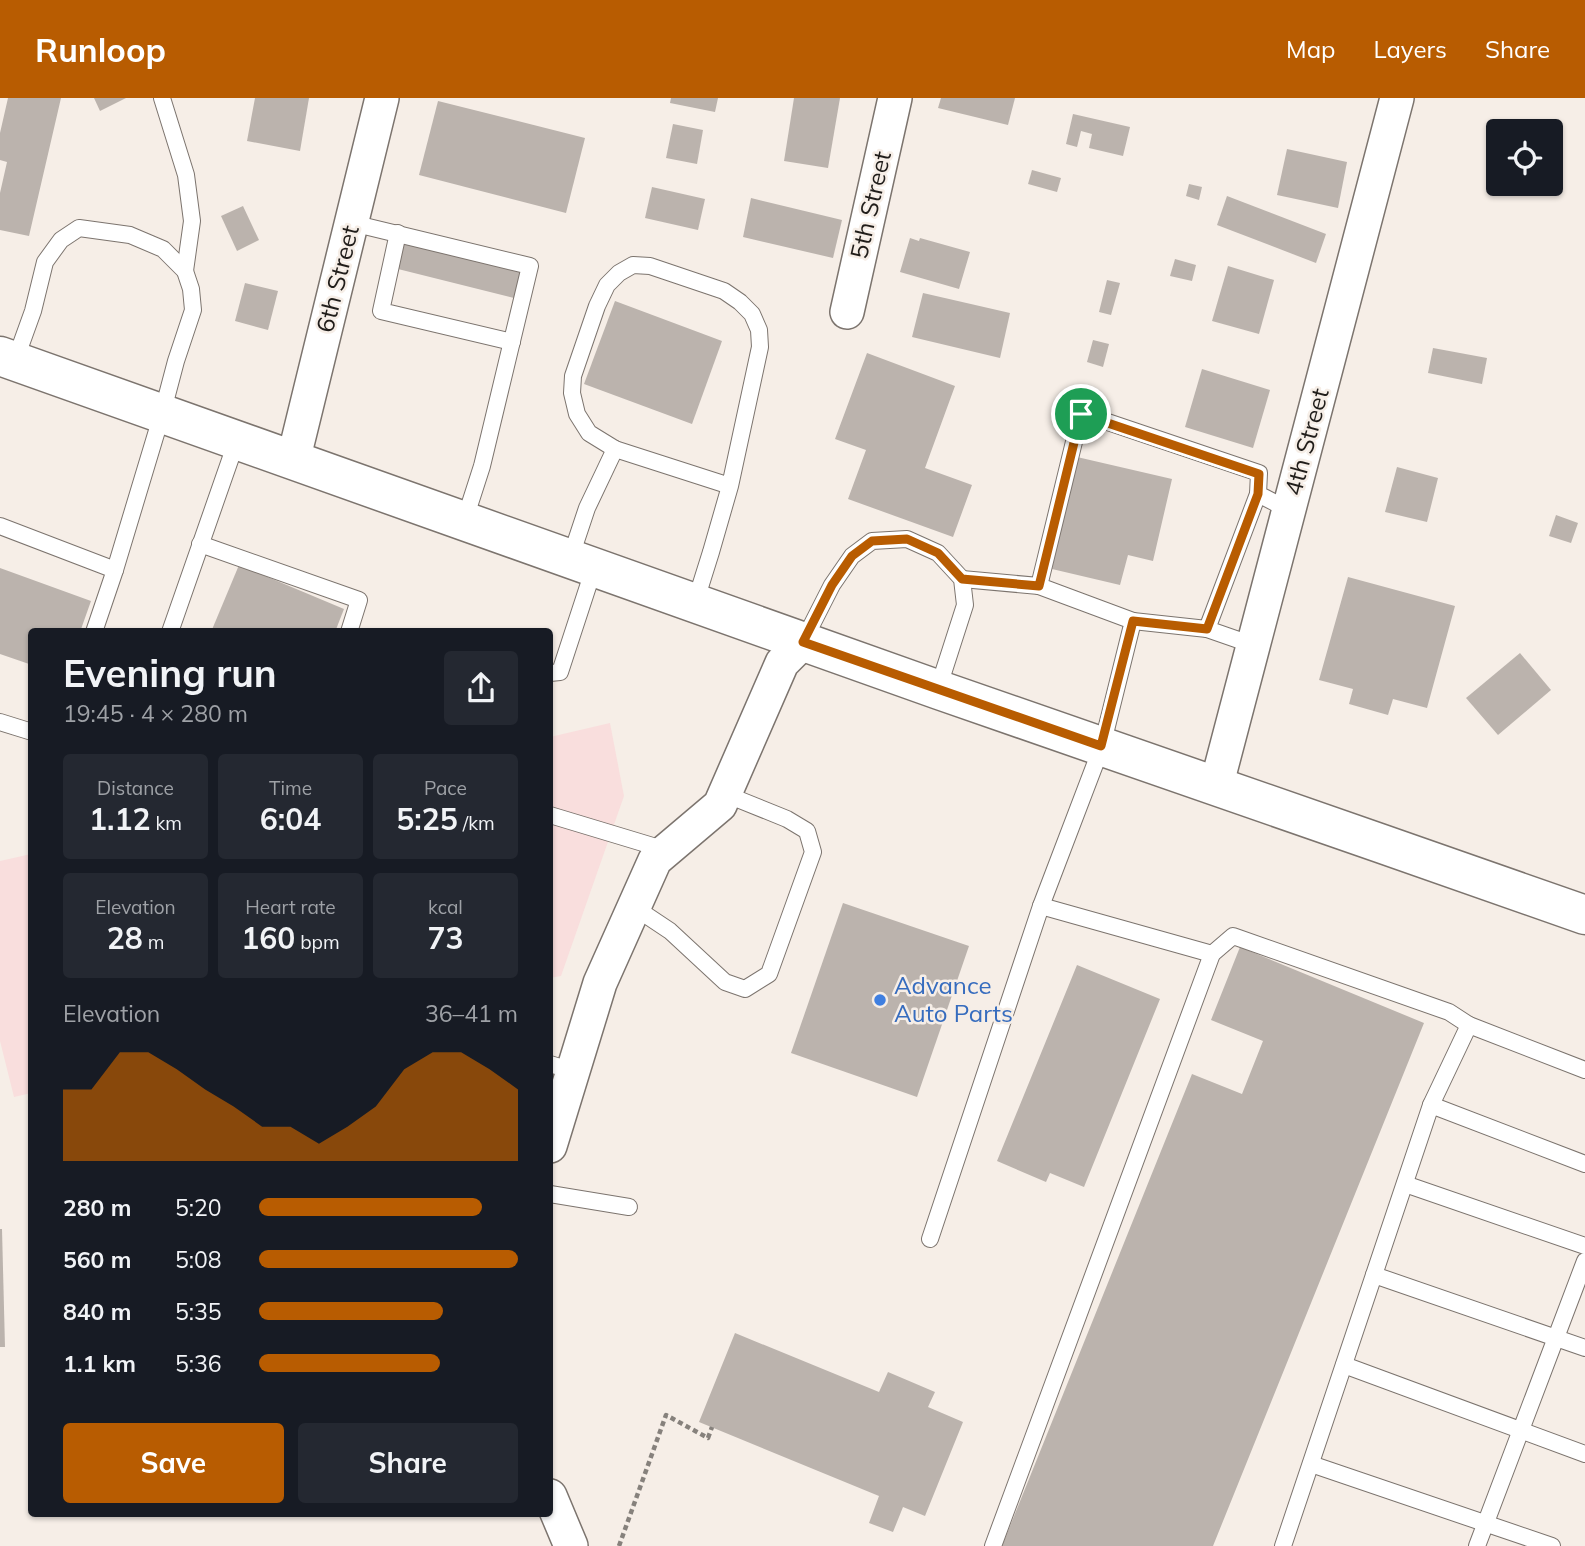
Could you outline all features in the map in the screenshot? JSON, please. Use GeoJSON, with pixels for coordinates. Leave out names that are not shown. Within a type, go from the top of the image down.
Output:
{"type":"FeatureCollection","features":[{"type":"Feature","properties":{"kind":"main road"},"geometry":{"type":"LineString","coordinates":[[7,358],[938,690],[1585,915]]}},
{"type":"Feature","properties":{"kind":"street","name":"6th Street"},"geometry":{"type":"LineString","coordinates":[[293,461],[382,98]]}},
{"type":"Feature","properties":{"kind":"street","name":"5th Street"},"geometry":{"type":"LineString","coordinates":[[847,312],[895,98]]}},
{"type":"Feature","properties":{"kind":"street","name":"4th Street"},"geometry":{"type":"LineString","coordinates":[[1216,787],[1397,98]]}},
{"type":"Feature","properties":{"kind":"street"},"geometry":{"type":"LineString","coordinates":[[553,1125],[561,1068],[655,860],[720,805],[782,663],[803,642]]}},
{"type":"Feature","properties":{"kind":"street"},"geometry":{"type":"LineString","coordinates":[[553,1503],[571,1546]]}},
{"type":"Feature","properties":{"kind":"lane"},"geometry":{"type":"LineString","coordinates":[[95,628],[193,310],[191,289],[185,271],[192,220],[186,175],[162,98]]}},
{"type":"Feature","properties":{"kind":"lane"},"geometry":{"type":"LineString","coordinates":[[352,223],[530,266],[482,466],[464,522]]}},
{"type":"Feature","properties":{"kind":"lane"},"geometry":{"type":"LineString","coordinates":[[7,358],[33,310],[45,262],[61,240],[79,228],[130,235],[163,249],[185,271]]}},
{"type":"Feature","properties":{"kind":"lane"},"geometry":{"type":"LineString","coordinates":[[398,233],[381,311],[512,342]]}},
{"type":"Feature","properties":{"kind":"lane"},"geometry":{"type":"LineString","coordinates":[[695,603],[730,486],[760,347],[759,330],[752,314],[724,291],[650,266],[633,265],[619,273],[607,285],[597,306],[573,376],[572,393],[577,414],[589,433],[615,449],[730,486]]}},
{"type":"Feature","properties":{"kind":"lane"},"geometry":{"type":"LineString","coordinates":[[1039,586],[1081,414],[1259,474],[1258,494],[1207,629]]}},
{"type":"Feature","properties":{"kind":"lane"},"geometry":{"type":"LineString","coordinates":[[171,628],[237,440]]}},
{"type":"Feature","properties":{"kind":"lane"},"geometry":{"type":"LineString","coordinates":[[553,673],[560,672],[582,563],[587,508],[615,449]]}},
{"type":"Feature","properties":{"kind":"lane"},"geometry":{"type":"LineString","coordinates":[[1258,494],[1289,510]]}},
{"type":"Feature","properties":{"kind":"lane"},"geometry":{"type":"LineString","coordinates":[[0,526],[115,570]]}},
{"type":"Feature","properties":{"kind":"lane"},"geometry":{"type":"LineString","coordinates":[[803,642],[832,585],[852,556],[872,541],[907,539],[938,553],[962,579],[965,605],[938,690]]}},
{"type":"Feature","properties":{"kind":"lane"},"geometry":{"type":"LineString","coordinates":[[200,544],[359,600],[350,628]]}},
{"type":"Feature","properties":{"kind":"lane"},"geometry":{"type":"LineString","coordinates":[[962,579],[1039,586],[1133,621],[1207,629],[1253,645]]}},
{"type":"Feature","properties":{"kind":"lane"},"geometry":{"type":"LineString","coordinates":[[930,1239],[1041,906],[1101,746],[1133,621]]}},
{"type":"Feature","properties":{"kind":"lane"},"geometry":{"type":"LineString","coordinates":[[0,722],[28,732]]}},
{"type":"Feature","properties":{"kind":"lane"},"geometry":{"type":"LineString","coordinates":[[634,907],[670,932],[724,982],[745,989],[769,974],[813,852],[807,831],[786,819],[725,794]]}},
{"type":"Feature","properties":{"kind":"lane"},"geometry":{"type":"LineString","coordinates":[[553,816],[666,850]]}},
{"type":"Feature","properties":{"kind":"lane"},"geometry":{"type":"LineString","coordinates":[[1041,906],[1212,954]]}},
{"type":"Feature","properties":{"kind":"lane"},"geometry":{"type":"LineString","coordinates":[[993,1546],[1212,954],[1233,936],[1449,1012],[1468,1025],[1585,1070]]}},
{"type":"Feature","properties":{"kind":"lane"},"geometry":{"type":"LineString","coordinates":[[1283,1546],[1431,1105],[1468,1025]]}},
{"type":"Feature","properties":{"kind":"lane"},"geometry":{"type":"LineString","coordinates":[[1431,1105],[1585,1164]]}},
{"type":"Feature","properties":{"kind":"lane"},"geometry":{"type":"LineString","coordinates":[[1405,1184],[1585,1246]]}},
{"type":"Feature","properties":{"kind":"lane"},"geometry":{"type":"LineString","coordinates":[[553,1194],[629,1207]]}},
{"type":"Feature","properties":{"kind":"lane"},"geometry":{"type":"LineString","coordinates":[[1477,1546],[1585,1261]]}},
{"type":"Feature","properties":{"kind":"lane"},"geometry":{"type":"LineString","coordinates":[[1374,1275],[1585,1348]]}},
{"type":"Feature","properties":{"kind":"lane"},"geometry":{"type":"LineString","coordinates":[[1344,1365],[1585,1454]]}},
{"type":"Feature","properties":{"kind":"lane"},"geometry":{"type":"LineString","coordinates":[[1311,1464],[1552,1546]]}},
{"type":"Feature","properties":{"kind":"path"},"geometry":{"type":"LineString","coordinates":[[619,1546],[666,1415],[708,1438],[712,1427]]}},
{"type":"Feature","properties":{"kind":"shaded area"},"geometry":{"type":"Polygon","coordinates":[[[610,723],[624,796],[561,976],[553,977],[553,736],[610,723]]]}},
{"type":"Feature","properties":{"kind":"shaded area"},"geometry":{"type":"Polygon","coordinates":[[[28,855],[28,1094],[14,1097],[0,1041],[0,861],[28,855]]]}},
{"type":"Feature","properties":{"kind":"building"},"geometry":{"type":"Polygon","coordinates":[[[8,98],[61,98],[29,236],[0,230],[0,193],[7,162],[0,160],[0,133],[8,98]]]}},
{"type":"Feature","properties":{"kind":"building"},"geometry":{"type":"Polygon","coordinates":[[[94,98],[126,98],[100,111],[94,98]]]}},
{"type":"Feature","properties":{"kind":"building"},"geometry":{"type":"Polygon","coordinates":[[[255,98],[309,98],[300,151],[247,141],[255,98]]]}},
{"type":"Feature","properties":{"kind":"building"},"geometry":{"type":"Polygon","coordinates":[[[671,98],[718,98],[715,112],[670,103],[671,98]]]}},
{"type":"Feature","properties":{"kind":"building"},"geometry":{"type":"Polygon","coordinates":[[[794,98],[840,98],[828,168],[784,161],[794,98]]]}},
{"type":"Feature","properties":{"kind":"building"},"geometry":{"type":"Polygon","coordinates":[[[941,98],[1015,98],[1008,125],[938,108],[941,98]]]}},
{"type":"Feature","properties":{"kind":"building"},"geometry":{"type":"Polygon","coordinates":[[[438,101],[585,138],[566,213],[419,175],[438,101]]]}},
{"type":"Feature","properties":{"kind":"building"},"geometry":{"type":"Polygon","coordinates":[[[1073,114],[1130,127],[1123,156],[1089,148],[1092,134],[1081,131],[1077,147],[1066,144],[1073,114]]]}},
{"type":"Feature","properties":{"kind":"building"},"geometry":{"type":"Polygon","coordinates":[[[673,124],[703,130],[697,164],[666,158],[673,124]]]}},
{"type":"Feature","properties":{"kind":"building"},"geometry":{"type":"Polygon","coordinates":[[[1287,149],[1347,162],[1338,208],[1277,195],[1287,149]]]}},
{"type":"Feature","properties":{"kind":"building"},"geometry":{"type":"Polygon","coordinates":[[[1032,170],[1061,178],[1057,192],[1028,184],[1032,170]]]}},
{"type":"Feature","properties":{"kind":"building"},"geometry":{"type":"Polygon","coordinates":[[[1189,184],[1202,187],[1199,200],[1186,196],[1189,184]]]}},
{"type":"Feature","properties":{"kind":"building"},"geometry":{"type":"Polygon","coordinates":[[[652,187],[705,199],[698,230],[645,218],[652,187]]]}},
{"type":"Feature","properties":{"kind":"building"},"geometry":{"type":"Polygon","coordinates":[[[1227,196],[1326,234],[1316,263],[1217,225],[1227,196]]]}},
{"type":"Feature","properties":{"kind":"building"},"geometry":{"type":"Polygon","coordinates":[[[751,198],[842,220],[833,258],[743,237],[751,198]]]}},
{"type":"Feature","properties":{"kind":"building"},"geometry":{"type":"Polygon","coordinates":[[[243,206],[259,240],[237,251],[221,216],[243,206]]]}},
{"type":"Feature","properties":{"kind":"building"},"geometry":{"type":"Polygon","coordinates":[[[910,238],[919,241],[920,238],[970,252],[959,289],[900,272],[910,238]]]}},
{"type":"Feature","properties":{"kind":"building"},"geometry":{"type":"Polygon","coordinates":[[[405,240],[522,270],[514,298],[398,269],[405,240]]]}},
{"type":"Feature","properties":{"kind":"building"},"geometry":{"type":"Polygon","coordinates":[[[1175,259],[1196,265],[1192,281],[1170,276],[1175,259]]]}},
{"type":"Feature","properties":{"kind":"building"},"geometry":{"type":"Polygon","coordinates":[[[1228,266],[1274,280],[1259,334],[1212,321],[1228,266]]]}},
{"type":"Feature","properties":{"kind":"building"},"geometry":{"type":"Polygon","coordinates":[[[1107,280],[1120,283],[1111,315],[1099,312],[1107,280]]]}},
{"type":"Feature","properties":{"kind":"building"},"geometry":{"type":"Polygon","coordinates":[[[245,283],[278,291],[268,330],[235,321],[245,283]]]}},
{"type":"Feature","properties":{"kind":"building"},"geometry":{"type":"Polygon","coordinates":[[[923,293],[1010,313],[1000,358],[912,337],[923,293]]]}},
{"type":"Feature","properties":{"kind":"building"},"geometry":{"type":"Polygon","coordinates":[[[615,301],[722,341],[692,424],[584,384],[615,301]]]}},
{"type":"Feature","properties":{"kind":"building"},"geometry":{"type":"Polygon","coordinates":[[[1093,340],[1109,344],[1103,367],[1087,362],[1093,340]]]}},
{"type":"Feature","properties":{"kind":"building"},"geometry":{"type":"Polygon","coordinates":[[[1433,348],[1487,358],[1482,384],[1428,373],[1433,348]]]}},
{"type":"Feature","properties":{"kind":"building"},"geometry":{"type":"Polygon","coordinates":[[[867,353],[955,386],[925,468],[972,485],[953,537],[848,499],[866,450],[835,439],[867,353]]]}},
{"type":"Feature","properties":{"kind":"building"},"geometry":{"type":"Polygon","coordinates":[[[1202,369],[1270,390],[1253,448],[1185,427],[1202,369]]]}},
{"type":"Feature","properties":{"kind":"building"},"geometry":{"type":"Polygon","coordinates":[[[1077,457],[1172,479],[1153,561],[1128,555],[1120,585],[1052,569],[1077,457]]]}},
{"type":"Feature","properties":{"kind":"building"},"geometry":{"type":"Polygon","coordinates":[[[1397,467],[1438,478],[1427,522],[1385,512],[1397,467]]]}},
{"type":"Feature","properties":{"kind":"building"},"geometry":{"type":"Polygon","coordinates":[[[1556,515],[1578,523],[1571,543],[1549,536],[1556,515]]]}},
{"type":"Feature","properties":{"kind":"building"},"geometry":{"type":"Polygon","coordinates":[[[239,565],[344,609],[337,628],[213,628],[239,565]]]}},
{"type":"Feature","properties":{"kind":"building"},"geometry":{"type":"Polygon","coordinates":[[[0,568],[91,601],[81,628],[28,628],[28,664],[0,654],[0,568]]]}},
{"type":"Feature","properties":{"kind":"building"},"geometry":{"type":"Polygon","coordinates":[[[1348,577],[1455,606],[1427,708],[1393,699],[1388,715],[1349,704],[1353,689],[1319,680],[1348,577]]]}},
{"type":"Feature","properties":{"kind":"building"},"geometry":{"type":"Polygon","coordinates":[[[1520,653],[1551,690],[1498,735],[1466,698],[1520,653]]]}},
{"type":"Feature","properties":{"kind":"building","name":"Advance Auto Parts"},"geometry":{"type":"Polygon","coordinates":[[[843,903],[969,946],[917,1097],[791,1053],[843,903]]]}},
{"type":"Feature","properties":{"kind":"building"},"geometry":{"type":"Polygon","coordinates":[[[1240,947],[1424,1023],[1213,1546],[1002,1546],[1192,1074],[1242,1094],[1263,1041],[1211,1020],[1240,947]]]}},
{"type":"Feature","properties":{"kind":"building"},"geometry":{"type":"Polygon","coordinates":[[[1077,965],[1160,999],[1084,1187],[1050,1173],[1046,1182],[997,1161],[1077,965]]]}},
{"type":"Feature","properties":{"kind":"building"},"geometry":{"type":"Polygon","coordinates":[[[2,1229],[5,1347],[0,1347],[2,1229]]]}},
{"type":"Feature","properties":{"kind":"building"},"geometry":{"type":"Polygon","coordinates":[[[735,1333],[879,1392],[888,1372],[935,1392],[928,1407],[963,1422],[925,1516],[903,1507],[893,1532],[869,1523],[879,1496],[699,1422],[735,1333]]]}},
{"type":"Feature","properties":{"kind":"place","name":"Advance Auto Parts"},"geometry":{"type":"Point","coordinates":[880,1000]}},
{"type":"Feature","properties":{"kind":"route"},"geometry":{"type":"LineString","coordinates":[[1081,414],[1259,474],[1258,494],[1207,629],[1133,621],[1101,746],[803,642],[832,585],[852,556],[872,541],[907,539],[938,553],[962,579],[1039,586],[1081,414]]}}]}
